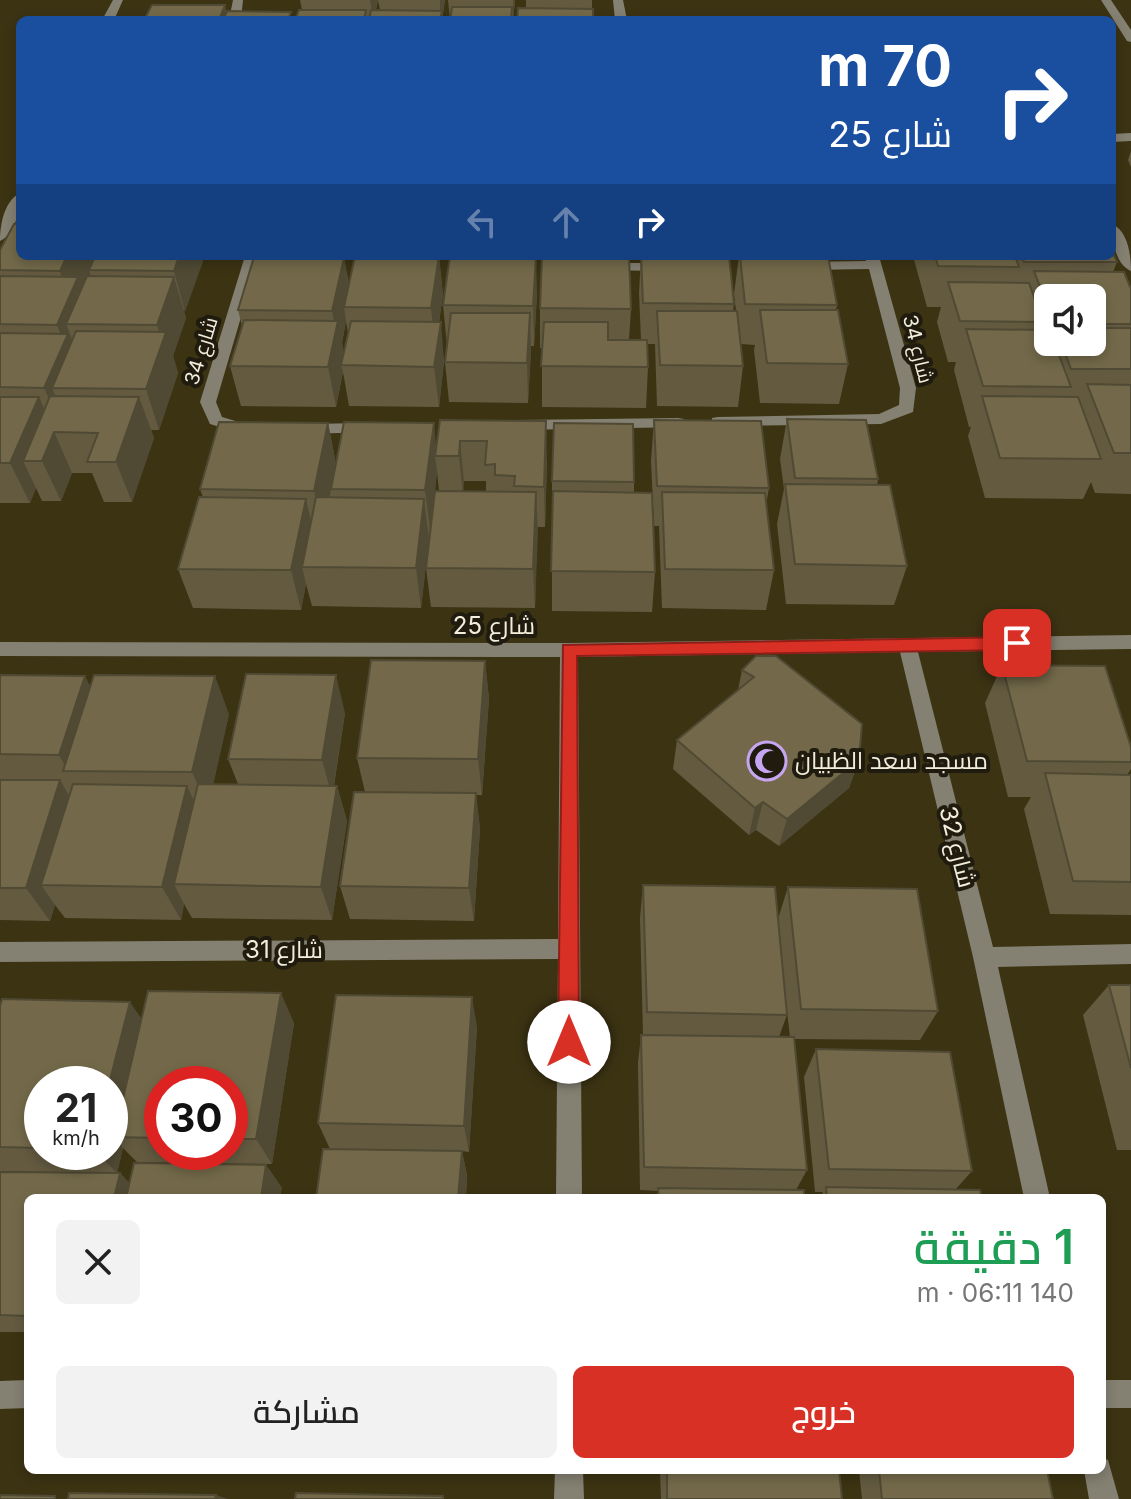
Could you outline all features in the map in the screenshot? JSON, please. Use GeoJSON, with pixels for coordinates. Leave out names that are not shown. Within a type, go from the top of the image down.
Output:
{"type":"FeatureCollection","features":[{"type":"Feature","properties":{"kind":"street"},"geometry":{"type":"LineString","coordinates":[[1106,0],[1131,39]]}},
{"type":"Feature","properties":{"kind":"street"},"geometry":{"type":"LineString","coordinates":[[0,237],[16,205]]}},
{"type":"Feature","properties":{"kind":"street"},"geometry":{"type":"LineString","coordinates":[[1116,236],[1130,263]]}},
{"type":"Feature","properties":{"kind":"street","name":"شارع 34"},"geometry":{"type":"LineString","coordinates":[[502,426],[881,419],[907,408],[908,388],[873,261],[796,266]]}},
{"type":"Feature","properties":{"kind":"street","name":"شارع 34"},"geometry":{"type":"LineString","coordinates":[[255,265],[208,402],[216,420],[249,430],[391,428]]}},
{"type":"Feature","properties":{"kind":"street"},"geometry":{"type":"LineString","coordinates":[[577,267],[687,267]]}},
{"type":"Feature","properties":{"kind":"street","name":"شارع 25"},"geometry":{"type":"LineString","coordinates":[[0,649],[569,650],[1131,642]]}},
{"type":"Feature","properties":{"kind":"street","name":"شارع 32"},"geometry":{"type":"LineString","coordinates":[[907,644],[984,957],[1036,1194]]}},
{"type":"Feature","properties":{"kind":"street"},"geometry":{"type":"LineString","coordinates":[[569,650],[569,1194]]}},
{"type":"Feature","properties":{"kind":"street","name":"شارع 31"},"geometry":{"type":"LineString","coordinates":[[0,952],[568,949]]}},
{"type":"Feature","properties":{"kind":"street"},"geometry":{"type":"LineString","coordinates":[[984,957],[1131,954]]}},
{"type":"Feature","properties":{"kind":"street"},"geometry":{"type":"LineString","coordinates":[[0,1395],[24,1394]]}},
{"type":"Feature","properties":{"kind":"street"},"geometry":{"type":"LineString","coordinates":[[1106,1394],[1131,1394]]}},
{"type":"Feature","properties":{"kind":"street"},"geometry":{"type":"LineString","coordinates":[[569,1474],[569,1499]]}},
{"type":"Feature","properties":{"kind":"street"},"geometry":{"type":"LineString","coordinates":[[1099,1474],[1104,1499]]}},
{"type":"Feature","properties":{"kind":"building"},"geometry":{"type":"Polygon","coordinates":[[[152,5],[225,5],[221,16],[146,16],[152,5]]]}},
{"type":"Feature","properties":{"kind":"building"},"geometry":{"type":"Polygon","coordinates":[[[452,7],[512,7],[511,16],[451,16],[452,7]]]}},
{"type":"Feature","properties":{"kind":"building"},"geometry":{"type":"Polygon","coordinates":[[[518,8],[593,9],[593,16],[517,16],[518,8]]]}},
{"type":"Feature","properties":{"kind":"building"},"geometry":{"type":"Polygon","coordinates":[[[299,10],[366,10],[365,16],[297,16],[299,10]]]}},
{"type":"Feature","properties":{"kind":"building"},"geometry":{"type":"Polygon","coordinates":[[[371,10],[442,11],[441,16],[370,16],[371,10]]]}},
{"type":"Feature","properties":{"kind":"building"},"geometry":{"type":"Polygon","coordinates":[[[227,11],[291,12],[290,16],[225,16],[227,11]]]}},
{"type":"Feature","properties":{"kind":"building"},"geometry":{"type":"Polygon","coordinates":[[[16,224],[16,260],[65,260],[60,271],[0,270],[0,250],[16,224]]]}},
{"type":"Feature","properties":{"kind":"building"},"geometry":{"type":"Polygon","coordinates":[[[93,260],[178,260],[174,271],[89,270],[93,260]]]}},
{"type":"Feature","properties":{"kind":"building"},"geometry":{"type":"Polygon","coordinates":[[[253,260],[344,260],[332,311],[238,310],[253,260]]]}},
{"type":"Feature","properties":{"kind":"building"},"geometry":{"type":"Polygon","coordinates":[[[354,260],[438,260],[431,308],[344,307],[354,260]]]}},
{"type":"Feature","properties":{"kind":"building"},"geometry":{"type":"Polygon","coordinates":[[[449,260],[536,260],[533,306],[443,305],[449,260]]]}},
{"type":"Feature","properties":{"kind":"building"},"geometry":{"type":"Polygon","coordinates":[[[542,260],[629,260],[631,309],[540,308],[542,260]]]}},
{"type":"Feature","properties":{"kind":"building"},"geometry":{"type":"Polygon","coordinates":[[[641,260],[729,260],[734,304],[643,303],[641,260]]]}},
{"type":"Feature","properties":{"kind":"building"},"geometry":{"type":"Polygon","coordinates":[[[740,260],[829,260],[837,305],[745,304],[740,260]]]}},
{"type":"Feature","properties":{"kind":"building"},"geometry":{"type":"Polygon","coordinates":[[[936,260],[1016,260],[1019,267],[938,266],[936,260]]]}},
{"type":"Feature","properties":{"kind":"building"},"geometry":{"type":"Polygon","coordinates":[[[1116,260],[1117,262],[1024,262],[1116,260]]]}},
{"type":"Feature","properties":{"kind":"building"},"geometry":{"type":"Polygon","coordinates":[[[1034,271],[1124,272],[1131,289],[1131,324],[1106,324],[1106,284],[1039,284],[1034,271]]]}},
{"type":"Feature","properties":{"kind":"building"},"geometry":{"type":"Polygon","coordinates":[[[0,276],[78,277],[57,325],[0,324],[0,276]]]}},
{"type":"Feature","properties":{"kind":"building"},"geometry":{"type":"Polygon","coordinates":[[[87,276],[174,277],[157,325],[66,324],[87,276]]]}},
{"type":"Feature","properties":{"kind":"building"},"geometry":{"type":"Polygon","coordinates":[[[948,282],[1029,283],[1034,297],[1034,322],[960,321],[948,282]]]}},
{"type":"Feature","properties":{"kind":"building"},"geometry":{"type":"Polygon","coordinates":[[[760,310],[838,310],[848,364],[767,363],[760,310]]]}},
{"type":"Feature","properties":{"kind":"building"},"geometry":{"type":"Polygon","coordinates":[[[657,311],[737,311],[743,366],[660,365],[657,311]]]}},
{"type":"Feature","properties":{"kind":"building"},"geometry":{"type":"Polygon","coordinates":[[[451,313],[530,313],[527,363],[445,362],[451,313]]]}},
{"type":"Feature","properties":{"kind":"building"},"geometry":{"type":"Polygon","coordinates":[[[244,320],[338,321],[328,367],[230,366],[244,320]]]}},
{"type":"Feature","properties":{"kind":"building"},"geometry":{"type":"Polygon","coordinates":[[[351,321],[441,322],[434,367],[341,365],[351,321]]]}},
{"type":"Feature","properties":{"kind":"building"},"geometry":{"type":"Polygon","coordinates":[[[544,322],[608,322],[608,340],[647,340],[648,367],[541,366],[544,322]]]}},
{"type":"Feature","properties":{"kind":"building"},"geometry":{"type":"Polygon","coordinates":[[[1106,328],[1131,328],[1131,369],[1071,369],[1066,356],[1106,356],[1106,328]]]}},
{"type":"Feature","properties":{"kind":"building"},"geometry":{"type":"Polygon","coordinates":[[[966,329],[1034,330],[1034,356],[1059,356],[1071,387],[983,386],[966,329]]]}},
{"type":"Feature","properties":{"kind":"building"},"geometry":{"type":"Polygon","coordinates":[[[76,331],[166,332],[146,389],[52,388],[76,331]]]}},
{"type":"Feature","properties":{"kind":"building"},"geometry":{"type":"Polygon","coordinates":[[[0,333],[68,334],[44,388],[0,387],[0,333]]]}},
{"type":"Feature","properties":{"kind":"building"},"geometry":{"type":"Polygon","coordinates":[[[1087,384],[1131,385],[1131,453],[1114,453],[1087,384]]]}},
{"type":"Feature","properties":{"kind":"building"},"geometry":{"type":"Polygon","coordinates":[[[50,396],[139,397],[116,462],[87,462],[98,433],[54,432],[42,461],[23,461],[50,396]]]}},
{"type":"Feature","properties":{"kind":"building"},"geometry":{"type":"Polygon","coordinates":[[[982,396],[1078,397],[1101,459],[1000,458],[982,396]]]}},
{"type":"Feature","properties":{"kind":"building"},"geometry":{"type":"Polygon","coordinates":[[[0,397],[39,397],[10,463],[0,463],[0,397]]]}},
{"type":"Feature","properties":{"kind":"building"},"geometry":{"type":"Polygon","coordinates":[[[787,419],[866,420],[878,479],[795,478],[787,419]]]}},
{"type":"Feature","properties":{"kind":"building"},"geometry":{"type":"Polygon","coordinates":[[[440,420],[546,421],[544,487],[514,486],[515,476],[495,475],[495,464],[485,465],[487,441],[460,441],[459,456],[435,456],[440,420]]]}},
{"type":"Feature","properties":{"kind":"building"},"geometry":{"type":"Polygon","coordinates":[[[654,420],[761,421],[769,488],[657,486],[654,420]]]}},
{"type":"Feature","properties":{"kind":"building"},"geometry":{"type":"Polygon","coordinates":[[[219,422],[328,423],[314,491],[200,489],[219,422]]]}},
{"type":"Feature","properties":{"kind":"building"},"geometry":{"type":"Polygon","coordinates":[[[344,422],[434,423],[425,490],[331,489],[344,422]]]}},
{"type":"Feature","properties":{"kind":"building"},"geometry":{"type":"Polygon","coordinates":[[[554,423],[633,424],[634,482],[552,481],[554,423]]]}},
{"type":"Feature","properties":{"kind":"building"},"geometry":{"type":"Polygon","coordinates":[[[785,484],[890,485],[907,566],[795,564],[785,484]]]}},
{"type":"Feature","properties":{"kind":"building"},"geometry":{"type":"Polygon","coordinates":[[[435,491],[536,492],[533,569],[426,568],[435,491]]]}},
{"type":"Feature","properties":{"kind":"building"},"geometry":{"type":"Polygon","coordinates":[[[553,491],[652,493],[655,572],[551,571],[553,491]]]}},
{"type":"Feature","properties":{"kind":"building"},"geometry":{"type":"Polygon","coordinates":[[[662,492],[765,493],[774,570],[665,569],[662,492]]]}},
{"type":"Feature","properties":{"kind":"building"},"geometry":{"type":"Polygon","coordinates":[[[199,497],[306,499],[291,570],[178,569],[199,497]]]}},
{"type":"Feature","properties":{"kind":"building"},"geometry":{"type":"Polygon","coordinates":[[[316,497],[424,499],[416,568],[302,567],[316,497]]]}},
{"type":"Feature","properties":{"kind":"building","name":"مسجد سعد الظبيان"},"geometry":{"type":"Polygon","coordinates":[[[756,656],[776,656],[862,724],[859,760],[787,819],[763,802],[755,808],[677,740],[754,677],[742,670],[756,656]]]}},
{"type":"Feature","properties":{"kind":"building"},"geometry":{"type":"Polygon","coordinates":[[[371,660],[485,661],[478,759],[357,758],[371,660]]]}},
{"type":"Feature","properties":{"kind":"building"},"geometry":{"type":"Polygon","coordinates":[[[1002,665],[1105,666],[1131,747],[1131,762],[1027,761],[1002,665]]]}},
{"type":"Feature","properties":{"kind":"building"},"geometry":{"type":"Polygon","coordinates":[[[246,674],[336,675],[322,760],[228,759],[246,674]]]}},
{"type":"Feature","properties":{"kind":"building"},"geometry":{"type":"Polygon","coordinates":[[[0,675],[85,676],[59,755],[0,754],[0,675]]]}},
{"type":"Feature","properties":{"kind":"building"},"geometry":{"type":"Polygon","coordinates":[[[94,675],[215,676],[192,772],[63,771],[94,675]]]}},
{"type":"Feature","properties":{"kind":"building"},"geometry":{"type":"Polygon","coordinates":[[[1045,773],[1131,775],[1131,882],[1073,881],[1045,773]]]}},
{"type":"Feature","properties":{"kind":"building"},"geometry":{"type":"Polygon","coordinates":[[[0,780],[60,780],[26,888],[0,888],[0,780]]]}},
{"type":"Feature","properties":{"kind":"building"},"geometry":{"type":"Polygon","coordinates":[[[73,784],[187,786],[162,887],[41,885],[73,784]]]}},
{"type":"Feature","properties":{"kind":"building"},"geometry":{"type":"Polygon","coordinates":[[[198,784],[337,786],[321,887],[174,884],[198,784]]]}},
{"type":"Feature","properties":{"kind":"building"},"geometry":{"type":"Polygon","coordinates":[[[354,792],[476,793],[469,888],[340,886],[354,792]]]}},
{"type":"Feature","properties":{"kind":"building"},"geometry":{"type":"Polygon","coordinates":[[[643,885],[775,887],[787,1015],[647,1012],[643,885]]]}},
{"type":"Feature","properties":{"kind":"building"},"geometry":{"type":"Polygon","coordinates":[[[788,887],[917,889],[938,1011],[801,1009],[788,887]]]}},
{"type":"Feature","properties":{"kind":"building"},"geometry":{"type":"Polygon","coordinates":[[[1109,985],[1131,985],[1131,1068],[1109,985]]]}},
{"type":"Feature","properties":{"kind":"building"},"geometry":{"type":"Polygon","coordinates":[[[148,991],[281,993],[256,1139],[248,1139],[248,1066],[144,1066],[144,1138],[128,1137],[128,1077],[148,991]]]}},
{"type":"Feature","properties":{"kind":"building"},"geometry":{"type":"Polygon","coordinates":[[[336,995],[472,997],[464,1126],[318,1123],[336,995]]]}},
{"type":"Feature","properties":{"kind":"building"},"geometry":{"type":"Polygon","coordinates":[[[2,999],[130,1002],[114,1066],[24,1066],[24,1148],[0,1147],[2,999]]]}},
{"type":"Feature","properties":{"kind":"building"},"geometry":{"type":"Polygon","coordinates":[[[641,1035],[794,1037],[807,1170],[644,1167],[641,1035]]]}},
{"type":"Feature","properties":{"kind":"building"},"geometry":{"type":"Polygon","coordinates":[[[816,1049],[950,1052],[972,1171],[829,1169],[816,1049]]]}},
{"type":"Feature","properties":{"kind":"building"},"geometry":{"type":"Polygon","coordinates":[[[323,1149],[462,1151],[458,1194],[317,1194],[323,1149]]]}},
{"type":"Feature","properties":{"kind":"building"},"geometry":{"type":"Polygon","coordinates":[[[134,1163],[144,1163],[144,1170],[248,1170],[248,1165],[266,1165],[262,1194],[127,1194],[134,1163]]]}},
{"type":"Feature","properties":{"kind":"building"},"geometry":{"type":"Polygon","coordinates":[[[0,1172],[120,1173],[115,1194],[24,1194],[24,1316],[0,1315],[0,1172]]]}},
{"type":"Feature","properties":{"kind":"building"},"geometry":{"type":"Polygon","coordinates":[[[826,1187],[980,1190],[981,1194],[827,1194],[826,1187]]]}},
{"type":"Feature","properties":{"kind":"building"},"geometry":{"type":"Polygon","coordinates":[[[658,1188],[804,1190],[804,1194],[659,1194],[658,1188]]]}},
{"type":"Feature","properties":{"kind":"building"},"geometry":{"type":"Polygon","coordinates":[[[667,1474],[839,1474],[842,1499],[667,1499],[667,1474]]]}},
{"type":"Feature","properties":{"kind":"building"},"geometry":{"type":"Polygon","coordinates":[[[879,1474],[1048,1474],[1053,1499],[882,1499],[879,1474]]]}},
{"type":"Feature","properties":{"kind":"building"},"geometry":{"type":"Polygon","coordinates":[[[69,1493],[216,1495],[215,1499],[68,1499],[69,1493]]]}},
{"type":"Feature","properties":{"kind":"building"},"geometry":{"type":"Polygon","coordinates":[[[296,1493],[443,1496],[443,1499],[295,1499],[296,1493]]]}},
{"type":"Feature","properties":{"kind":"building"},"geometry":{"type":"Polygon","coordinates":[[[0,1495],[55,1496],[55,1499],[0,1499],[0,1495]]]}},
{"type":"Feature","properties":{"kind":"place","name":"مسجد سعد الظبيان"},"geometry":{"type":"Point","coordinates":[767,761]}},
{"type":"Feature","properties":{"kind":"route"},"geometry":{"type":"LineString","coordinates":[[569,1042],[569,650],[1017,643]]}}]}
